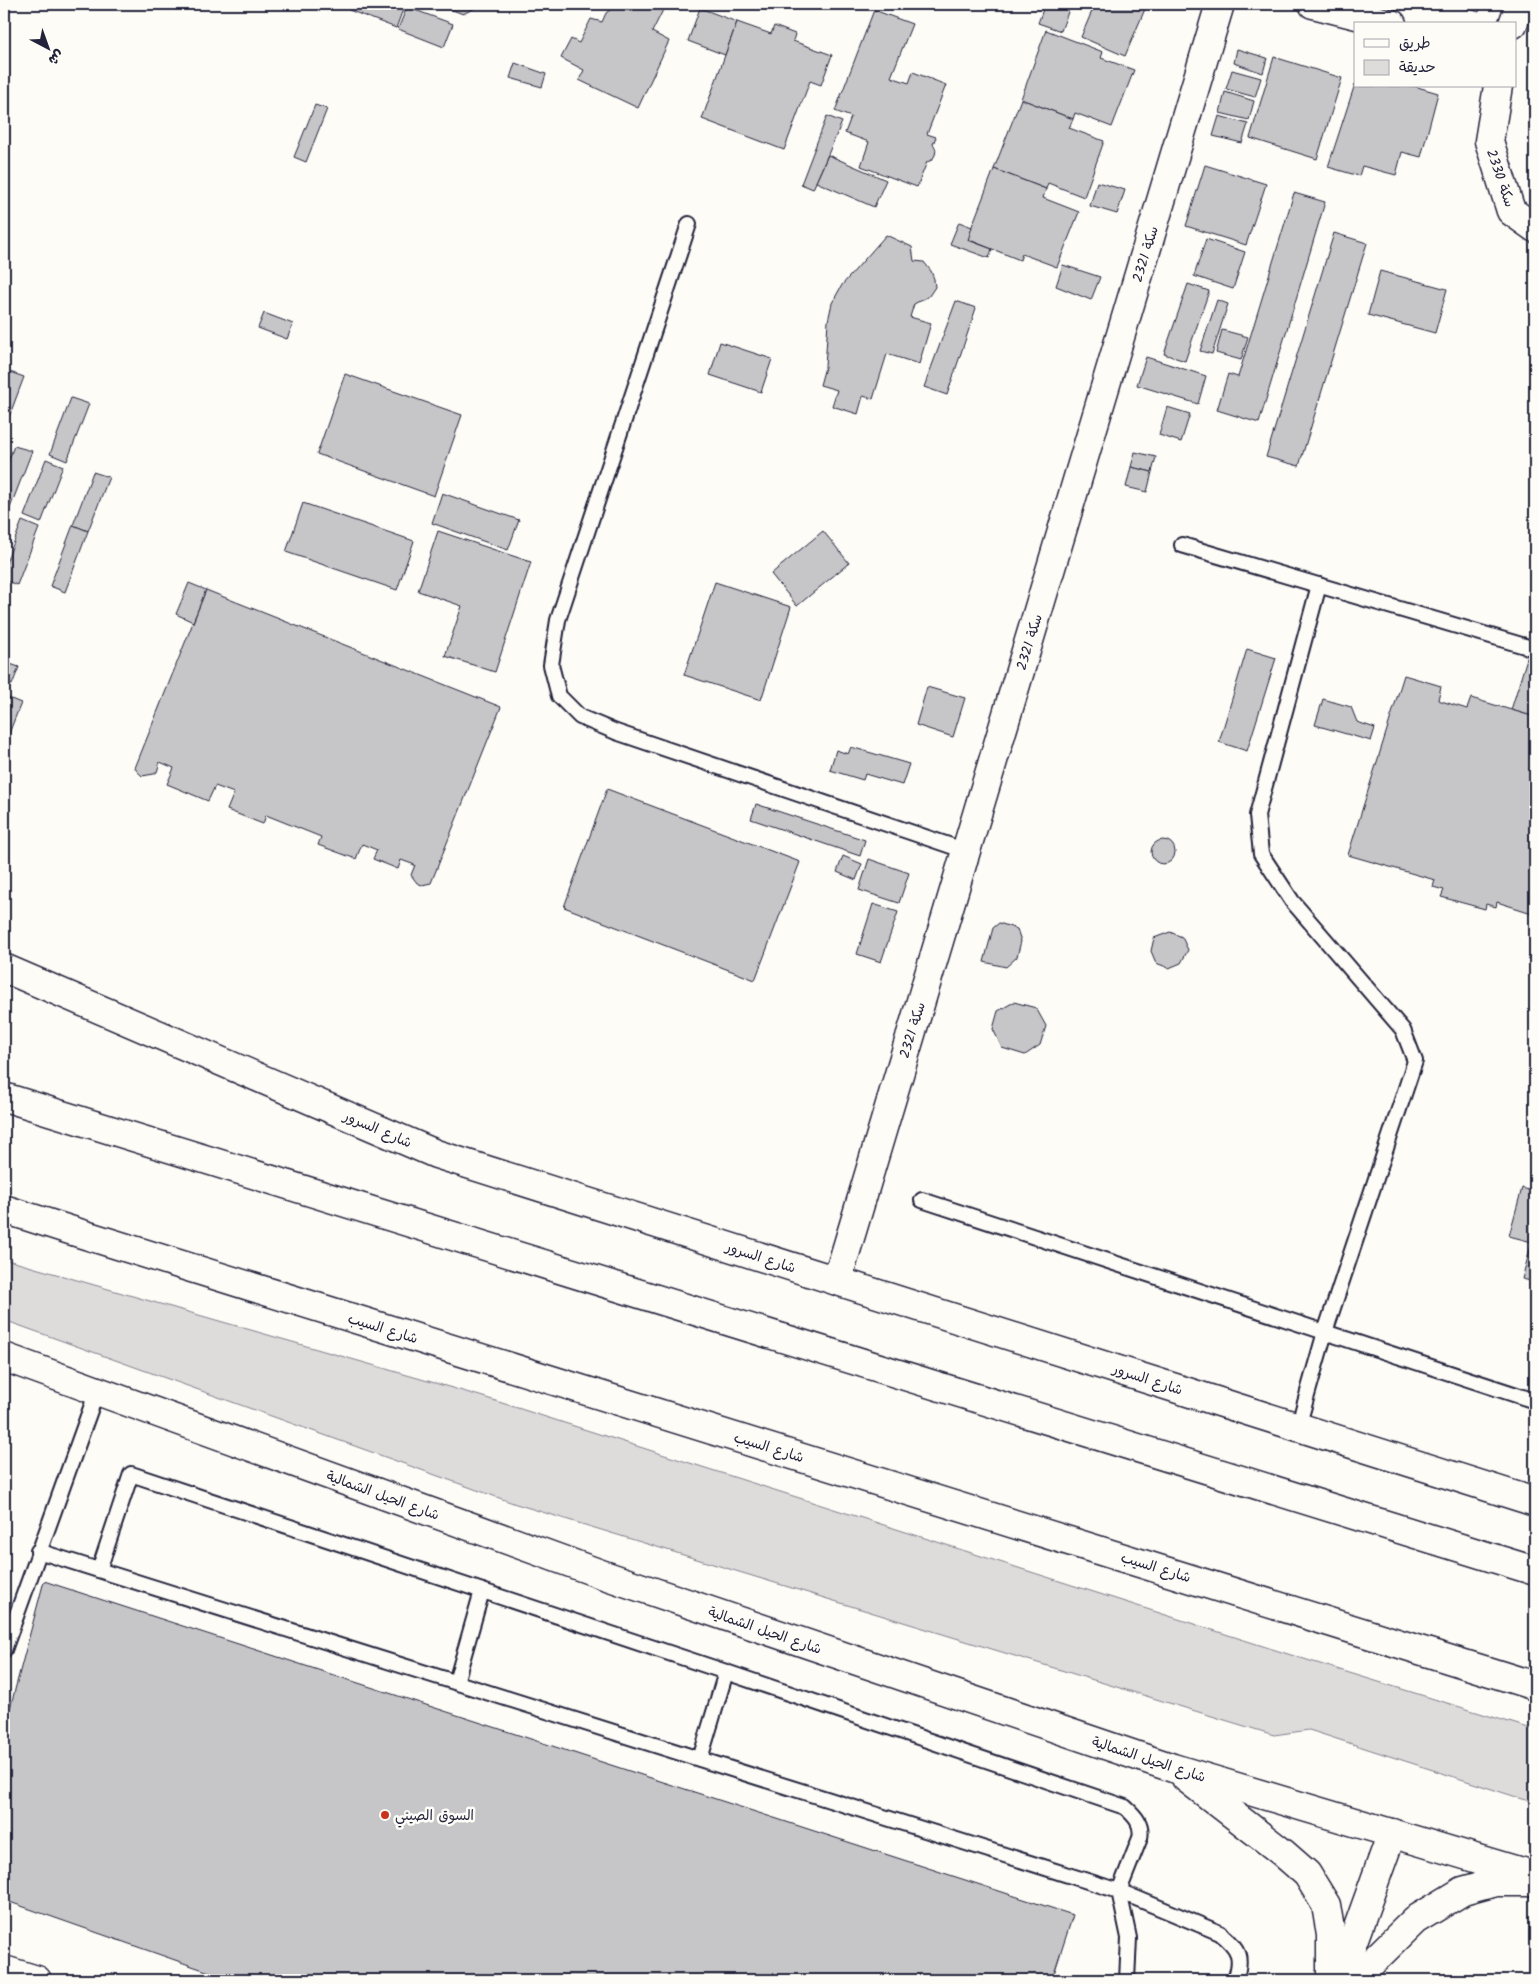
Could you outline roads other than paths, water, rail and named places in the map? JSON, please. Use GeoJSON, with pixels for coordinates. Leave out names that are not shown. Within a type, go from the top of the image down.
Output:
{"type":"FeatureCollection","features":[{"type":"Feature","properties":{"kind":"main road","name":"سكة 2321"},"geometry":{"type":"LineString","coordinates":[[837,1281],[1220,4]]}},
{"type":"Feature","properties":{"kind":"main road"},"geometry":{"type":"LineString","coordinates":[[1313,4],[1384,22]]}},
{"type":"Feature","properties":{"kind":"main road"},"geometry":{"type":"LineString","coordinates":[[1515,22],[1520,4]]}},
{"type":"Feature","properties":{"kind":"main road","name":"سكة 2330"},"geometry":{"type":"LineString","coordinates":[[1498,88],[1489,141],[1511,211],[1535,228]]}},
{"type":"Feature","properties":{"kind":"main road","name":"شارع السرور"},"geometry":{"type":"LineString","coordinates":[[4,968],[436,1154],[1535,1502]]}},
{"type":"Feature","properties":{"kind":"main road"},"geometry":{"type":"LineString","coordinates":[[4,1097],[1535,1571]]}},
{"type":"Feature","properties":{"kind":"main road","name":"شارع السيب"},"geometry":{"type":"LineString","coordinates":[[4,1209],[79,1234],[1535,1686]]}},
{"type":"Feature","properties":{"kind":"main road"},"geometry":{"type":"LineString","coordinates":[[4,1225],[79,1234]]}},
{"type":"Feature","properties":{"kind":"main road","name":"شارع الحيل الشمالية"},"geometry":{"type":"LineString","coordinates":[[4,1358],[601,1574],[1173,1768],[1535,1876]]}},
{"type":"Feature","properties":{"kind":"main road"},"geometry":{"type":"LineString","coordinates":[[1173,1768],[1283,1853],[1307,1874],[1326,1905],[1331,1935],[1331,1980]]}},
{"type":"Feature","properties":{"kind":"main road"},"geometry":{"type":"LineString","coordinates":[[1339,1980],[1392,1833]]}},
{"type":"Feature","properties":{"kind":"main road"},"geometry":{"type":"LineString","coordinates":[[1354,1980],[1415,1920],[1463,1891],[1495,1882],[1535,1882]]}},
{"type":"Feature","properties":{"kind":"main road"},"geometry":{"type":"LineString","coordinates":[[4,1970],[37,1980]]}},
{"type":"Feature","properties":{"kind":"lane"},"geometry":{"type":"LineString","coordinates":[[689,224],[558,620],[551,665],[559,696],[580,717],[616,732],[966,851]]}},
{"type":"Feature","properties":{"kind":"lane"},"geometry":{"type":"LineString","coordinates":[[1182,545],[1535,649]]}},
{"type":"Feature","properties":{"kind":"lane"},"geometry":{"type":"LineString","coordinates":[[1298,1427],[1325,1332],[1415,1061],[1403,1030],[1292,901],[1261,854],[1257,815],[1319,585]]}},
{"type":"Feature","properties":{"kind":"lane"},"geometry":{"type":"LineString","coordinates":[[922,1200],[1535,1400]]}},
{"type":"Feature","properties":{"kind":"lane"},"geometry":{"type":"LineString","coordinates":[[4,1650],[97,1391]]}},
{"type":"Feature","properties":{"kind":"lane"},"geometry":{"type":"LineString","coordinates":[[99,1570],[130,1474],[1125,1807],[1138,1820],[1142,1829],[1119,1891],[1128,1938],[1127,1980]]}},
{"type":"Feature","properties":{"kind":"lane"},"geometry":{"type":"LineString","coordinates":[[38,1551],[1119,1891],[1220,1933],[1233,1944],[1238,1954],[1240,1965],[1235,1980]]}},
{"type":"Feature","properties":{"kind":"lane"},"geometry":{"type":"LineString","coordinates":[[456,1682],[482,1591]]}},
{"type":"Feature","properties":{"kind":"lane"},"geometry":{"type":"LineString","coordinates":[[700,1759],[726,1672]]}},
{"type":"Feature","properties":{"kind":"place","name":"السوق الصيني"},"geometry":{"type":"Point","coordinates":[385,1815]}}]}
